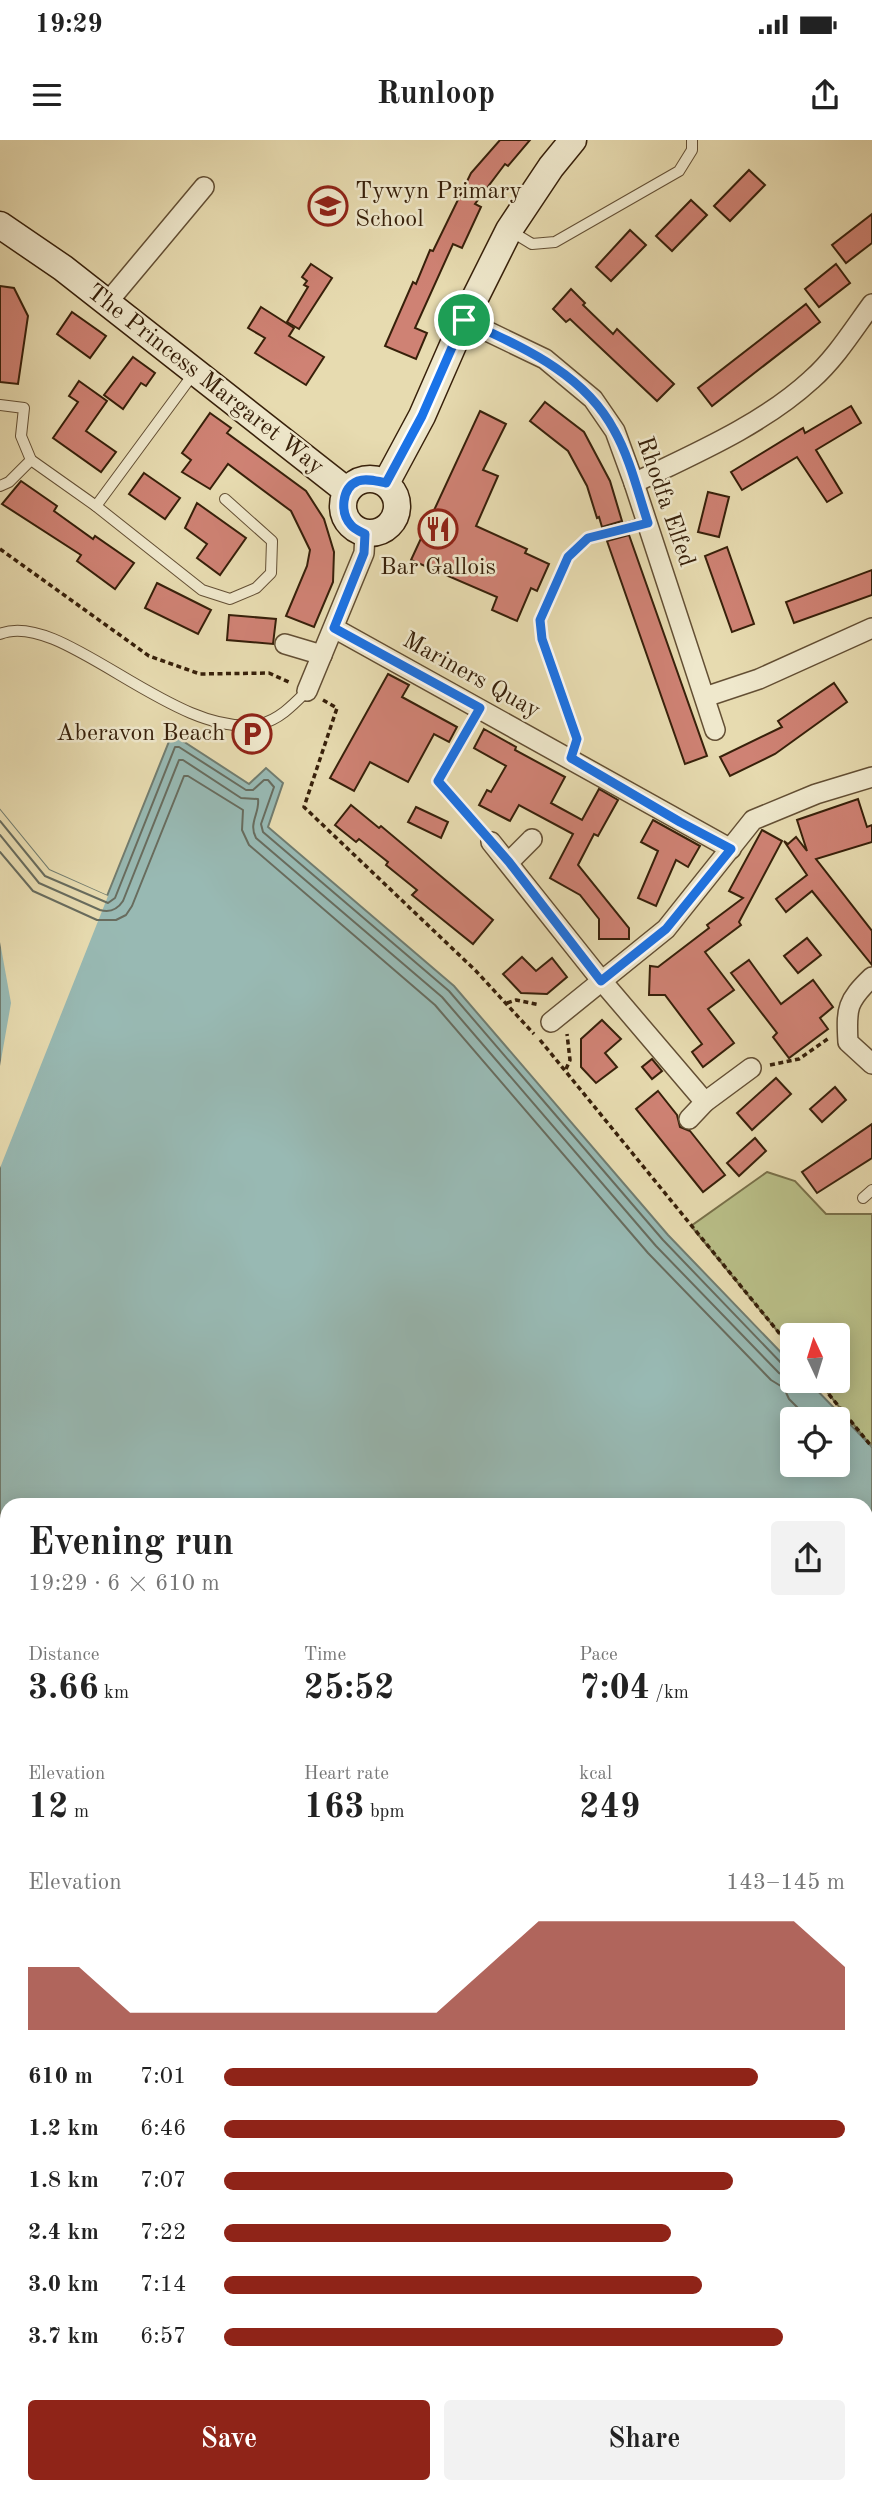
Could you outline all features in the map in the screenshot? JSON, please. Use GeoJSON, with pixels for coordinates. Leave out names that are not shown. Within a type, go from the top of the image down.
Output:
{"type":"FeatureCollection","features":[{"type":"Feature","properties":{"kind":"street"},"geometry":{"type":"LineString","coordinates":[[386,483],[422,416],[464,320],[509,230],[551,167],[573,140]]}},
{"type":"Feature","properties":{"kind":"street"},"geometry":{"type":"LineString","coordinates":[[107,303],[204,187]]}},
{"type":"Feature","properties":{"kind":"street","name":"The Princess Margaret Way"},"geometry":{"type":"LineString","coordinates":[[0,203],[63,268]]}},
{"type":"Feature","properties":{"kind":"street","name":"The Princess Margaret Way"},"geometry":{"type":"LineString","coordinates":[[0,225],[63,268],[347,491]]}},
{"type":"Feature","properties":{"kind":"street"},"geometry":{"type":"LineString","coordinates":[[634,483],[715,444],[765,414],[812,380],[845,342],[872,304]]}},
{"type":"Feature","properties":{"kind":"street","name":"Rhodfa Elfed"},"geometry":{"type":"LineString","coordinates":[[464,320],[545,359],[593,399],[615,431],[648,523],[715,730]]}},
{"type":"Feature","properties":{"kind":"street"},"geometry":{"type":"LineString","coordinates":[[357,481],[386,483],[395,494],[398,508],[392,521],[380,532],[365,534],[351,526],[343,511],[343,499],[347,491],[357,481]]}},
{"type":"Feature","properties":{"kind":"street"},"geometry":{"type":"LineString","coordinates":[[307,691],[364,553],[365,534]]}},
{"type":"Feature","properties":{"kind":"street","name":"Mariners Quay"},"geometry":{"type":"LineString","coordinates":[[334,628],[731,849]]}},
{"type":"Feature","properties":{"kind":"street"},"geometry":{"type":"LineString","coordinates":[[705,697],[760,679],[872,628]]}},
{"type":"Feature","properties":{"kind":"street"},"geometry":{"type":"LineString","coordinates":[[285,644],[322,655]]}},
{"type":"Feature","properties":{"kind":"street"},"geometry":{"type":"LineString","coordinates":[[551,1022],[666,929],[753,820],[816,794],[872,777]]}},
{"type":"Feature","properties":{"kind":"street"},"geometry":{"type":"LineString","coordinates":[[509,862],[532,839]]}},
{"type":"Feature","properties":{"kind":"street"},"geometry":{"type":"LineString","coordinates":[[491,842],[601,981],[705,1102]]}},
{"type":"Feature","properties":{"kind":"street"},"geometry":{"type":"LineString","coordinates":[[872,977],[855,993],[846,1014],[848,1042],[872,1064]]}},
{"type":"Feature","properties":{"kind":"street"},"geometry":{"type":"LineString","coordinates":[[689,1119],[705,1102],[751,1068]]}},
{"type":"Feature","properties":{"kind":"lane"},"geometry":{"type":"LineString","coordinates":[[509,230],[532,244],[555,242],[679,171],[692,150],[692,140]]}},
{"type":"Feature","properties":{"kind":"lane"},"geometry":{"type":"LineString","coordinates":[[96,506],[194,373]]}},
{"type":"Feature","properties":{"kind":"lane"},"geometry":{"type":"LineString","coordinates":[[0,405],[24,408],[21,436],[31,460],[96,506],[202,590],[230,599],[256,588],[271,573],[272,541],[225,499]]}},
{"type":"Feature","properties":{"kind":"lane"},"geometry":{"type":"LineString","coordinates":[[0,486],[9,482],[31,460]]}},
{"type":"Feature","properties":{"kind":"lane"},"geometry":{"type":"LineString","coordinates":[[571,758],[577,739],[542,639],[540,620],[568,557],[588,538],[648,523]]}},
{"type":"Feature","properties":{"kind":"lane"},"geometry":{"type":"LineString","coordinates":[[0,634],[10,629],[39,632],[186,712],[234,724],[260,724],[289,710],[307,691]]}},
{"type":"Feature","properties":{"kind":"lane"},"geometry":{"type":"LineString","coordinates":[[438,781],[480,708]]}},
{"type":"Feature","properties":{"kind":"lane"},"geometry":{"type":"LineString","coordinates":[[863,1198],[872,1190]]}},
{"type":"Feature","properties":{"kind":"path"},"geometry":{"type":"LineString","coordinates":[[0,549],[149,656],[200,674],[270,673],[337,708],[304,807],[508,1003],[566,1069],[780,1334]]}},
{"type":"Feature","properties":{"kind":"path"},"geometry":{"type":"LineString","coordinates":[[438,781],[491,842]]}},
{"type":"Feature","properties":{"kind":"path"},"geometry":{"type":"LineString","coordinates":[[751,1068],[799,1059],[828,1039],[846,1014]]}},
{"type":"Feature","properties":{"kind":"path"},"geometry":{"type":"LineString","coordinates":[[828,1393],[872,1447]]}},
{"type":"Feature","properties":{"kind":"green space"},"geometry":{"type":"Polygon","coordinates":[[[767,1172],[795,1181],[826,1214],[872,1214],[872,1447],[850,1420],[850,1407],[839,1407],[828,1393],[850,1393],[850,1323],[780,1323],[780,1334],[691,1226],[767,1172]]]}},
{"type":"Feature","properties":{"kind":"water"},"geometry":{"type":"Polygon","coordinates":[[[172,734],[249,784],[266,768],[283,783],[268,827],[454,986],[668,1235],[780,1351],[780,1393],[820,1393],[833,1407],[780,1407],[780,1477],[850,1477],[850,1424],[872,1447],[872,1498],[0,1498],[0,810],[49,870],[107,896],[172,734]]]}},
{"type":"Feature","properties":{"kind":"pier"},"geometry":{"type":"Polygon","coordinates":[[[0,810],[49,870],[108,896],[0,1168],[0,1066],[11,1003],[0,942],[0,810]]]}},
{"type":"Feature","properties":{"kind":"building"},"geometry":{"type":"Polygon","coordinates":[[[500,140],[530,140],[508,166],[505,164],[475,204],[481,207],[462,248],[453,244],[415,328],[427,333],[416,359],[385,346],[413,282],[416,284],[430,250],[433,251],[471,173],[500,140]]]}},
{"type":"Feature","properties":{"kind":"building"},"geometry":{"type":"Polygon","coordinates":[[[749,170],[765,185],[730,221],[714,206],[749,170]]]}},
{"type":"Feature","properties":{"kind":"building"},"geometry":{"type":"Polygon","coordinates":[[[691,200],[707,215],[672,251],[656,236],[691,200]]]}},
{"type":"Feature","properties":{"kind":"building"},"geometry":{"type":"Polygon","coordinates":[[[872,214],[872,243],[846,263],[832,245],[872,214]]]}},
{"type":"Feature","properties":{"kind":"building"},"geometry":{"type":"Polygon","coordinates":[[[630,230],[646,245],[611,281],[596,267],[630,230]]]}},
{"type":"Feature","properties":{"kind":"building"},"geometry":{"type":"Polygon","coordinates":[[[311,264],[332,278],[299,329],[287,322],[308,287],[304,285],[307,281],[302,277],[311,264]]]}},
{"type":"Feature","properties":{"kind":"building"},"geometry":{"type":"Polygon","coordinates":[[[836,264],[850,283],[819,307],[805,289],[836,264]]]}},
{"type":"Feature","properties":{"kind":"building"},"geometry":{"type":"Polygon","coordinates":[[[0,286],[14,288],[28,316],[18,384],[0,382],[0,286]]]}},
{"type":"Feature","properties":{"kind":"building"},"geometry":{"type":"Polygon","coordinates":[[[571,289],[585,303],[583,305],[613,334],[617,329],[674,384],[657,401],[570,319],[566,322],[553,309],[571,289]]]}},
{"type":"Feature","properties":{"kind":"building"},"geometry":{"type":"Polygon","coordinates":[[[806,304],[820,322],[712,406],[698,388],[806,304]]]}},
{"type":"Feature","properties":{"kind":"building"},"geometry":{"type":"Polygon","coordinates":[[[261,307],[294,328],[289,336],[324,357],[306,385],[255,353],[265,338],[248,328],[261,307]]]}},
{"type":"Feature","properties":{"kind":"building"},"geometry":{"type":"Polygon","coordinates":[[[72,312],[106,336],[90,358],[57,334],[72,312]]]}},
{"type":"Feature","properties":{"kind":"building"},"geometry":{"type":"Polygon","coordinates":[[[133,357],[155,373],[146,386],[141,383],[123,409],[104,395],[133,357]]]}},
{"type":"Feature","properties":{"kind":"building"},"geometry":{"type":"Polygon","coordinates":[[[79,381],[107,401],[86,431],[116,452],[101,472],[53,438],[78,402],[69,396],[79,381]]]}},
{"type":"Feature","properties":{"kind":"building"},"geometry":{"type":"Polygon","coordinates":[[[545,402],[584,432],[610,481],[622,521],[602,527],[587,486],[568,451],[530,421],[545,402]]]}},
{"type":"Feature","properties":{"kind":"building"},"geometry":{"type":"Polygon","coordinates":[[[851,406],[861,423],[816,450],[842,493],[827,502],[797,457],[742,490],[731,472],[803,428],[805,433],[851,406]]]}},
{"type":"Feature","properties":{"kind":"building"},"geometry":{"type":"Polygon","coordinates":[[[480,411],[506,424],[483,470],[498,476],[476,526],[527,549],[525,553],[549,564],[537,591],[531,588],[517,621],[492,610],[497,597],[411,560],[480,411]]]}},
{"type":"Feature","properties":{"kind":"building"},"geometry":{"type":"Polygon","coordinates":[[[210,413],[231,428],[227,433],[306,491],[324,519],[334,552],[333,582],[314,627],[286,616],[307,566],[310,550],[291,511],[228,464],[210,489],[182,472],[191,460],[182,453],[210,413]]]}},
{"type":"Feature","properties":{"kind":"building"},"geometry":{"type":"Polygon","coordinates":[[[144,473],[180,498],[165,519],[129,494],[144,473]]]}},
{"type":"Feature","properties":{"kind":"building"},"geometry":{"type":"Polygon","coordinates":[[[21,481],[57,506],[54,511],[93,539],[95,536],[134,563],[115,589],[77,561],[81,555],[2,504],[21,481]]]}},
{"type":"Feature","properties":{"kind":"building"},"geometry":{"type":"Polygon","coordinates":[[[708,492],[729,497],[719,537],[698,532],[708,492]]]}},
{"type":"Feature","properties":{"kind":"building"},"geometry":{"type":"Polygon","coordinates":[[[197,503],[246,538],[220,575],[197,558],[207,544],[185,528],[197,503]]]}},
{"type":"Feature","properties":{"kind":"building"},"geometry":{"type":"Polygon","coordinates":[[[629,535],[707,756],[685,764],[607,541],[629,535]]]}},
{"type":"Feature","properties":{"kind":"building"},"geometry":{"type":"Polygon","coordinates":[[[727,547],[754,624],[732,632],[705,556],[727,547]]]}},
{"type":"Feature","properties":{"kind":"building"},"geometry":{"type":"Polygon","coordinates":[[[872,570],[872,595],[794,623],[786,602],[872,570]]]}},
{"type":"Feature","properties":{"kind":"building"},"geometry":{"type":"Polygon","coordinates":[[[157,583],[211,610],[198,634],[145,608],[157,583]]]}},
{"type":"Feature","properties":{"kind":"building"},"geometry":{"type":"Polygon","coordinates":[[[229,615],[276,619],[273,644],[227,640],[229,615]]]}},
{"type":"Feature","properties":{"kind":"building"},"geometry":{"type":"Polygon","coordinates":[[[388,674],[409,685],[402,697],[457,727],[449,742],[434,734],[408,782],[370,762],[354,791],[330,778],[388,674]]]}},
{"type":"Feature","properties":{"kind":"building"},"geometry":{"type":"Polygon","coordinates":[[[834,683],[847,702],[775,754],[730,776],[720,757],[782,727],[778,721],[834,683]]]}},
{"type":"Feature","properties":{"kind":"building"},"geometry":{"type":"Polygon","coordinates":[[[484,729],[516,747],[515,750],[565,777],[551,803],[582,820],[599,789],[618,800],[598,836],[594,834],[578,865],[629,928],[629,939],[599,939],[599,919],[580,895],[550,878],[573,834],[519,805],[510,821],[479,805],[487,790],[491,792],[506,766],[474,748],[484,729]]]}},
{"type":"Feature","properties":{"kind":"building"},"geometry":{"type":"Polygon","coordinates":[[[858,799],[867,827],[872,825],[872,842],[816,859],[872,931],[872,965],[812,891],[786,912],[776,899],[807,875],[784,841],[788,844],[796,837],[807,851],[797,820],[858,799]]]}},
{"type":"Feature","properties":{"kind":"building"},"geometry":{"type":"Polygon","coordinates":[[[351,805],[379,828],[381,826],[493,920],[473,944],[412,895],[417,890],[386,865],[388,862],[359,839],[356,842],[335,825],[351,805]]]}},
{"type":"Feature","properties":{"kind":"building"},"geometry":{"type":"Polygon","coordinates":[[[416,807],[448,822],[441,838],[408,822],[416,807]]]}},
{"type":"Feature","properties":{"kind":"building"},"geometry":{"type":"Polygon","coordinates":[[[653,820],[700,846],[688,867],[676,860],[656,906],[638,898],[658,851],[641,842],[653,820]]]}},
{"type":"Feature","properties":{"kind":"building"},"geometry":{"type":"Polygon","coordinates":[[[762,830],[782,841],[739,922],[741,925],[705,952],[734,990],[708,1009],[734,1043],[703,1067],[692,1052],[702,1044],[665,995],[649,995],[650,966],[658,967],[743,898],[729,891],[762,830]]]}},
{"type":"Feature","properties":{"kind":"building"},"geometry":{"type":"Polygon","coordinates":[[[807,938],[821,955],[798,973],[784,956],[807,938]]]}},
{"type":"Feature","properties":{"kind":"building"},"geometry":{"type":"Polygon","coordinates":[[[522,957],[536,971],[552,958],[567,977],[547,994],[521,993],[503,974],[522,957]]]}},
{"type":"Feature","properties":{"kind":"building"},"geometry":{"type":"Polygon","coordinates":[[[749,960],[781,1004],[813,980],[833,1007],[820,1018],[828,1029],[789,1058],[773,1037],[777,1033],[731,973],[749,960]]]}},
{"type":"Feature","properties":{"kind":"building"},"geometry":{"type":"Polygon","coordinates":[[[602,1020],[621,1039],[605,1053],[617,1067],[596,1083],[581,1067],[581,1039],[602,1020]]]}},
{"type":"Feature","properties":{"kind":"building"},"geometry":{"type":"Polygon","coordinates":[[[652,1059],[662,1071],[652,1079],[642,1067],[652,1059]]]}},
{"type":"Feature","properties":{"kind":"building"},"geometry":{"type":"Polygon","coordinates":[[[776,1078],[791,1094],[752,1130],[737,1113],[776,1078]]]}},
{"type":"Feature","properties":{"kind":"building"},"geometry":{"type":"Polygon","coordinates":[[[835,1087],[846,1100],[822,1122],[810,1109],[835,1087]]]}},
{"type":"Feature","properties":{"kind":"building"},"geometry":{"type":"Polygon","coordinates":[[[658,1091],[677,1115],[680,1127],[690,1131],[725,1175],[703,1192],[636,1109],[658,1091]]]}},
{"type":"Feature","properties":{"kind":"building"},"geometry":{"type":"Polygon","coordinates":[[[872,1124],[872,1158],[817,1193],[802,1172],[872,1124]]]}},
{"type":"Feature","properties":{"kind":"building"},"geometry":{"type":"Polygon","coordinates":[[[755,1138],[766,1151],[739,1176],[727,1163],[755,1138]]]}},
{"type":"Feature","properties":{"kind":"place","name":"Tywyn Primary School"},"geometry":{"type":"Point","coordinates":[328,206]}},
{"type":"Feature","properties":{"kind":"place","name":"Bar Gallois"},"geometry":{"type":"Point","coordinates":[438,529]}},
{"type":"Feature","properties":{"kind":"place","name":"Aberavon Beach"},"geometry":{"type":"Point","coordinates":[252,734]}},
{"type":"Feature","properties":{"kind":"route"},"geometry":{"type":"LineString","coordinates":[[464,320],[545,359],[593,399],[615,431],[648,523],[588,538],[568,557],[540,620],[542,639],[577,739],[571,758],[731,849],[666,929],[601,981],[509,862],[438,781],[480,708],[334,628],[364,553],[365,534],[351,526],[343,511],[343,499],[357,481],[386,483],[422,416],[464,320]]}}]}
